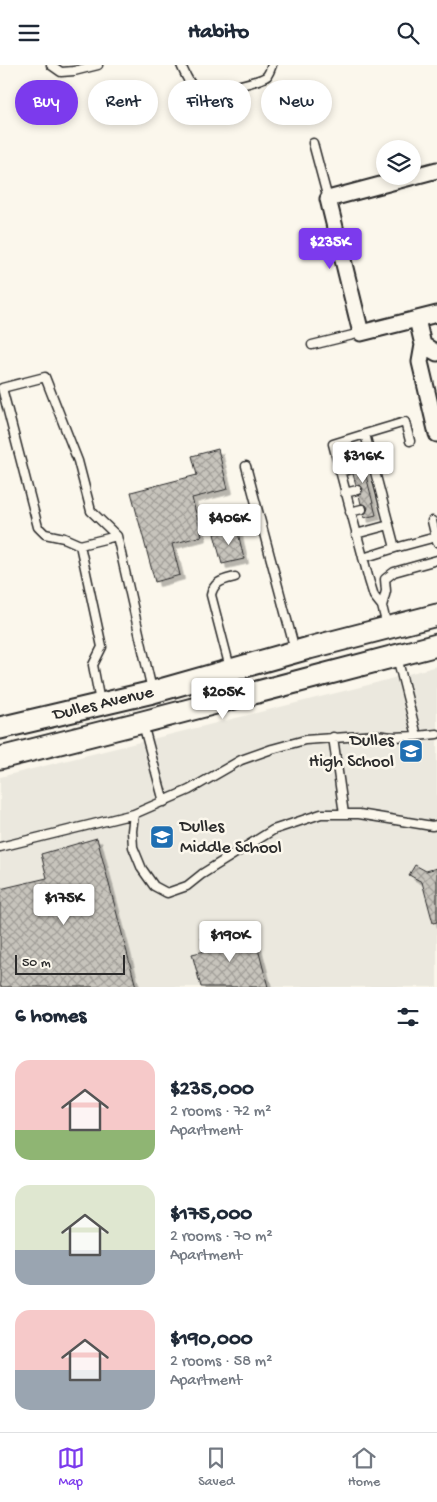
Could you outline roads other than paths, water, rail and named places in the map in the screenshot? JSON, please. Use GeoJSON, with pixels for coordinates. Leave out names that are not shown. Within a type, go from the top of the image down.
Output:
{"type":"FeatureCollection","features":[{"type":"Feature","properties":{"kind":"main road","name":"Dulles Avenue"},"geometry":{"type":"LineString","coordinates":[[0,728],[152,692],[437,615]]}},
{"type":"Feature","properties":{"kind":"main road","name":"Dulles Avenue"},"geometry":{"type":"LineString","coordinates":[[0,757],[143,722],[437,645]]}},
{"type":"Feature","properties":{"kind":"street"},"geometry":{"type":"LineString","coordinates":[[437,170],[328,199],[361,333],[437,314]]}},
{"type":"Feature","properties":{"kind":"street"},"geometry":{"type":"LineString","coordinates":[[417,319],[423,345],[420,362],[437,434]]}},
{"type":"Feature","properties":{"kind":"street"},"geometry":{"type":"LineString","coordinates":[[423,345],[437,353]]}},
{"type":"Feature","properties":{"kind":"lane"},"geometry":{"type":"LineString","coordinates":[[51,65],[61,72],[98,65]]}},
{"type":"Feature","properties":{"kind":"lane"},"geometry":{"type":"LineString","coordinates":[[181,65],[190,82],[196,89],[202,92],[259,80],[266,76],[272,65]]}},
{"type":"Feature","properties":{"kind":"lane"},"geometry":{"type":"LineString","coordinates":[[313,143],[328,199]]}},
{"type":"Feature","properties":{"kind":"lane"},"geometry":{"type":"LineString","coordinates":[[312,345],[361,333]]}},
{"type":"Feature","properties":{"kind":"lane"},"geometry":{"type":"LineString","coordinates":[[117,536],[80,545],[64,538],[45,534],[38,527],[2,389],[45,377],[78,461],[91,511],[117,536],[152,692]]}},
{"type":"Feature","properties":{"kind":"lane"},"geometry":{"type":"LineString","coordinates":[[387,628],[382,606],[374,596],[333,444],[405,422],[410,441]]}},
{"type":"Feature","properties":{"kind":"lane"},"geometry":{"type":"LineString","coordinates":[[365,434],[368,464],[377,484],[394,548]]}},
{"type":"Feature","properties":{"kind":"lane"},"geometry":{"type":"LineString","coordinates":[[246,466],[295,652]]}},
{"type":"Feature","properties":{"kind":"lane"},"geometry":{"type":"LineString","coordinates":[[340,472],[351,469]]}},
{"type":"Feature","properties":{"kind":"lane"},"geometry":{"type":"LineString","coordinates":[[368,486],[377,484]]}},
{"type":"Feature","properties":{"kind":"lane"},"geometry":{"type":"LineString","coordinates":[[345,493],[357,490]]}},
{"type":"Feature","properties":{"kind":"lane"},"geometry":{"type":"LineString","coordinates":[[373,505],[382,503]]}},
{"type":"Feature","properties":{"kind":"lane"},"geometry":{"type":"LineString","coordinates":[[350,512],[362,509]]}},
{"type":"Feature","properties":{"kind":"lane"},"geometry":{"type":"LineString","coordinates":[[363,558],[394,548],[436,540],[432,521]]}},
{"type":"Feature","properties":{"kind":"lane"},"geometry":{"type":"LineString","coordinates":[[356,534],[389,525]]}},
{"type":"Feature","properties":{"kind":"lane"},"geometry":{"type":"LineString","coordinates":[[80,545],[102,647],[93,665],[101,704]]}},
{"type":"Feature","properties":{"kind":"lane"},"geometry":{"type":"LineString","coordinates":[[382,606],[386,591],[386,579],[394,572],[437,560]]}},
{"type":"Feature","properties":{"kind":"lane"},"geometry":{"type":"LineString","coordinates":[[230,670],[211,595],[212,588],[219,581],[235,577]]}},
{"type":"Feature","properties":{"kind":"lane"},"geometry":{"type":"LineString","coordinates":[[396,655],[417,736]]}},
{"type":"Feature","properties":{"kind":"lane"},"geometry":{"type":"LineString","coordinates":[[143,722],[164,802]]}},
{"type":"Feature","properties":{"kind":"lane"},"geometry":{"type":"LineString","coordinates":[[0,847],[134,814],[190,790],[240,760],[305,740],[376,735],[392,737],[437,735]]}},
{"type":"Feature","properties":{"kind":"lane"},"geometry":{"type":"LineString","coordinates":[[333,737],[344,814]]}},
{"type":"Feature","properties":{"kind":"lane"},"geometry":{"type":"LineString","coordinates":[[134,814],[132,831],[133,847],[136,855],[142,869],[154,886],[167,893],[187,887],[202,874],[272,830],[321,814],[359,813],[432,827],[437,825]]}},
{"type":"Feature","properties":{"kind":"place","name":"Dulles High School"},"geometry":{"type":"Point","coordinates":[411,751]}},
{"type":"Feature","properties":{"kind":"place","name":"Dulles Middle School"},"geometry":{"type":"Point","coordinates":[162,837]}}]}
